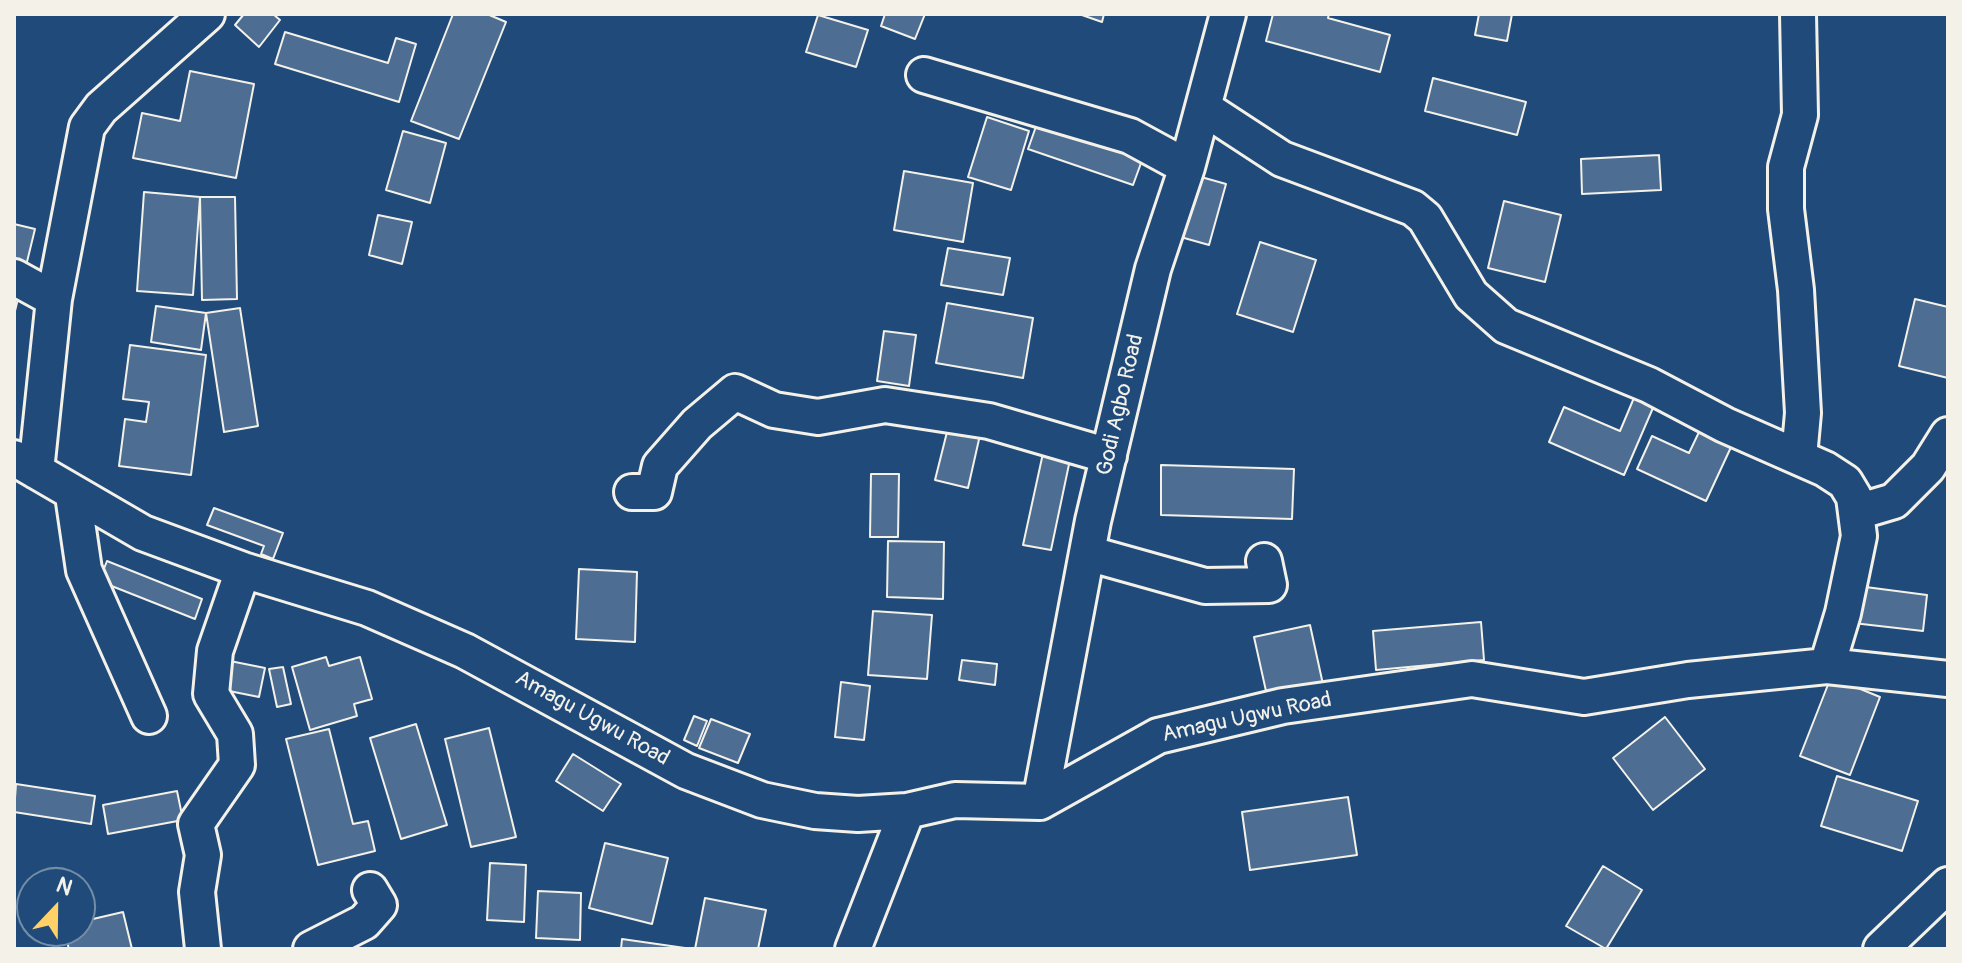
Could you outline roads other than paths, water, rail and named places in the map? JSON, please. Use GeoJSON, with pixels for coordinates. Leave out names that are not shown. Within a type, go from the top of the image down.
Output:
{"type":"FeatureCollection","features":[{"type":"Feature","properties":{"kind":"street"},"geometry":{"type":"LineString","coordinates":[[25,464],[87,127],[101,108],[207,14]]}},
{"type":"Feature","properties":{"kind":"street","name":"Godi Agbo Road"},"geometry":{"type":"LineString","coordinates":[[1040,802],[1087,553],[1153,269],[1187,167],[1228,14]]}},
{"type":"Feature","properties":{"kind":"street"},"geometry":{"type":"LineString","coordinates":[[1798,14],[1800,115],[1786,167],[1786,209],[1796,290],[1803,413],[1799,457]]}},
{"type":"Feature","properties":{"kind":"street"},"geometry":{"type":"LineString","coordinates":[[924,75],[1130,136],[1187,167]]}},
{"type":"Feature","properties":{"kind":"street"},"geometry":{"type":"LineString","coordinates":[[1204,108],[1282,159],[1413,208],[1425,218],[1471,295],[1506,326],[1649,385],[1845,482],[1857,512],[1857,548],[1827,666]]}},
{"type":"Feature","properties":{"kind":"street"},"geometry":{"type":"LineString","coordinates":[[14,277],[54,299]]}},
{"type":"Feature","properties":{"kind":"street"},"geometry":{"type":"LineString","coordinates":[[632,492],[654,492],[660,466],[697,424],[735,392],[774,410],[818,417],[885,405],[989,421],[1109,456]]}},
{"type":"Feature","properties":{"kind":"street"},"geometry":{"type":"LineString","coordinates":[[1857,512],[1894,501],[1928,467],[1948,435]]}},
{"type":"Feature","properties":{"kind":"street","name":"Amagu Ugwu Road"},"geometry":{"type":"LineString","coordinates":[[25,464],[73,495],[143,533],[243,570],[367,608],[465,651],[686,771],[762,800],[815,811],[858,814],[907,811],[955,800],[1040,802],[1158,736],[1283,706],[1472,679],[1584,697],[1688,680],[1827,666],[1948,679]]}},
{"type":"Feature","properties":{"kind":"street"},"geometry":{"type":"LineString","coordinates":[[73,495],[84,570],[149,716]]}},
{"type":"Feature","properties":{"kind":"street"},"geometry":{"type":"LineString","coordinates":[[1087,553],[1205,586],[1269,585],[1264,561]]}},
{"type":"Feature","properties":{"kind":"street"},"geometry":{"type":"LineString","coordinates":[[203,949],[197,892],[203,855],[196,824],[237,765],[235,734],[211,694],[215,651],[243,570]]}},
{"type":"Feature","properties":{"kind":"street"},"geometry":{"type":"LineString","coordinates":[[853,949],[907,811]]}},
{"type":"Feature","properties":{"kind":"street"},"geometry":{"type":"LineString","coordinates":[[1881,949],[1948,885]]}},
{"type":"Feature","properties":{"kind":"street"},"geometry":{"type":"LineString","coordinates":[[311,949],[364,922],[379,905],[370,890]]}}]}
